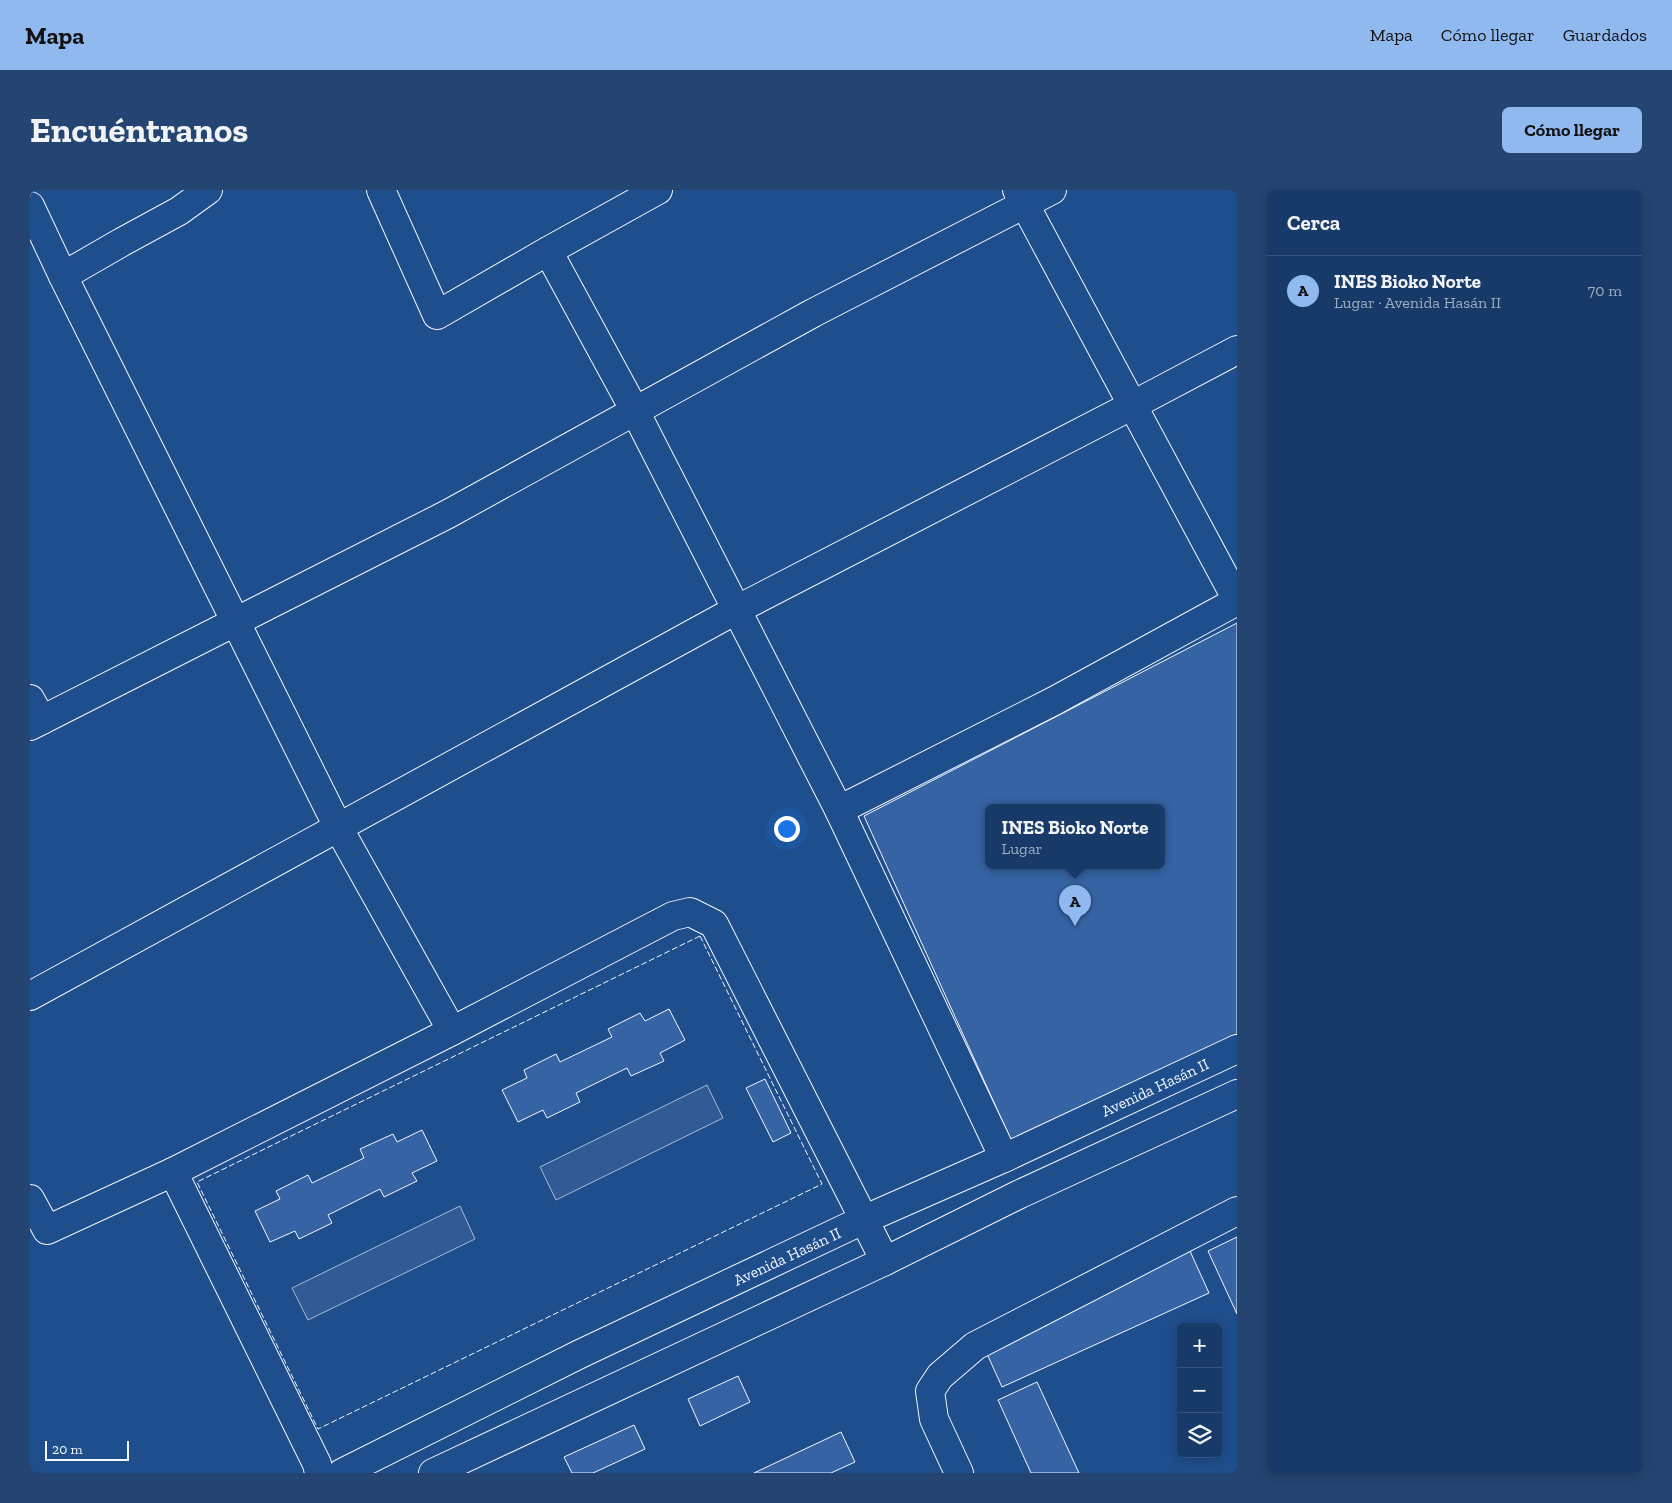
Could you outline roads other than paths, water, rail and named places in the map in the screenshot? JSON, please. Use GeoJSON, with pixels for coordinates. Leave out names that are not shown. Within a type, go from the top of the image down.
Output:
{"type":"FeatureCollection","features":[{"type":"Feature","properties":{"kind":"street"},"geometry":{"type":"LineString","coordinates":[[63,276],[179,211],[208,190]]}},
{"type":"Feature","properties":{"kind":"street"},"geometry":{"type":"LineString","coordinates":[[381,190],[437,316],[658,190]]}},
{"type":"Feature","properties":{"kind":"street"},"geometry":{"type":"LineString","coordinates":[[34,715],[236,622],[448,514],[1021,198],[1052,190]]}},
{"type":"Feature","properties":{"kind":"street"},"geometry":{"type":"LineString","coordinates":[[839,810],[1054,701],[1237,600],[1021,198]]}},
{"type":"Feature","properties":{"kind":"street"},"geometry":{"type":"LineString","coordinates":[[30,206],[63,276],[338,827],[452,1031]]}},
{"type":"Feature","properties":{"kind":"street"},"geometry":{"type":"LineString","coordinates":[[548,251],[634,411],[839,810],[1004,1158]]}},
{"type":"Feature","properties":{"kind":"street"},"geometry":{"type":"LineString","coordinates":[[30,996],[736,610],[1237,350]]}},
{"type":"Feature","properties":{"kind":"street"},"geometry":{"type":"LineString","coordinates":[[30,1199],[48,1230],[173,1172],[452,1031],[673,916],[690,912],[714,924],[885,1261]]}},
{"type":"Feature","properties":{"kind":"street","name":"Avenida Hasán II"},"geometry":{"type":"LineString","coordinates":[[342,1473],[580,1354],[863,1220],[1004,1158],[1237,1049]]}},
{"type":"Feature","properties":{"kind":"street"},"geometry":{"type":"LineString","coordinates":[[433,1473],[885,1261],[1020,1194],[1237,1094]]}},
{"type":"Feature","properties":{"kind":"street"},"geometry":{"type":"LineString","coordinates":[[173,1172],[317,1464],[319,1473]]}},
{"type":"Feature","properties":{"kind":"street"},"geometry":{"type":"LineString","coordinates":[[959,1473],[934,1419],[930,1391],[940,1376],[976,1346],[1237,1211]]}},
{"type":"Feature","properties":{"kind":"place","name":"INES Bioko Norte"},"geometry":{"type":"Point","coordinates":[1075,926]}}]}
